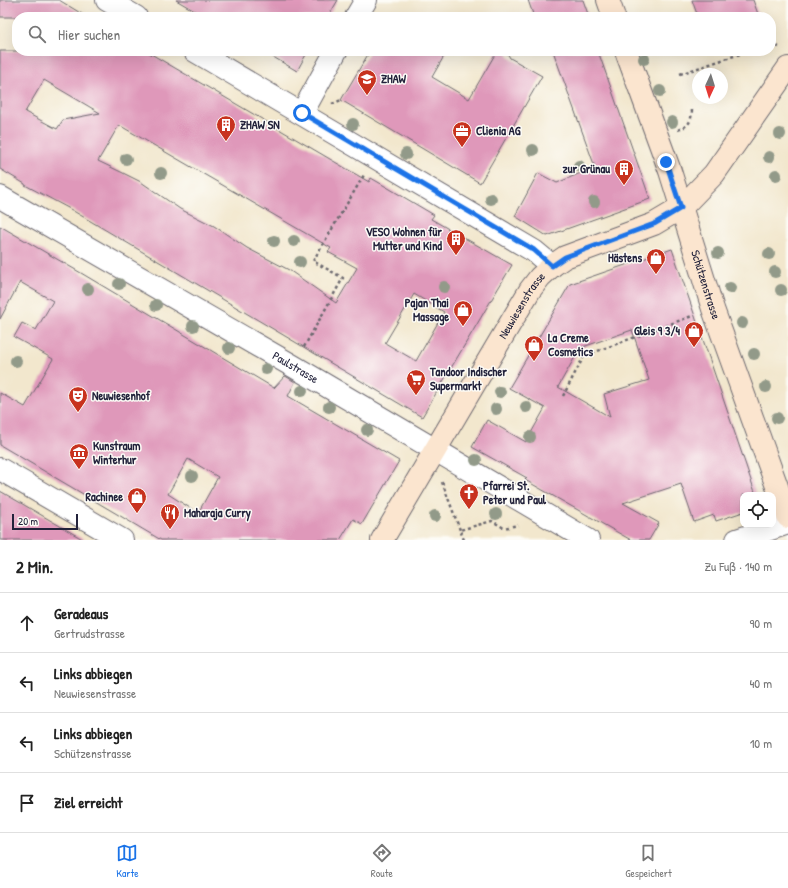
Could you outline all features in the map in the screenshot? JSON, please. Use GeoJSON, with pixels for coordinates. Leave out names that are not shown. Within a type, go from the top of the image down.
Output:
{"type":"FeatureCollection","features":[{"type":"Feature","properties":{"kind":"main road"},"geometry":{"type":"LineString","coordinates":[[608,0],[612,12]]}},
{"type":"Feature","properties":{"kind":"main road","name":"Schützenstrasse"},"geometry":{"type":"LineString","coordinates":[[628,56],[670,171],[713,309],[788,517]]}},
{"type":"Feature","properties":{"kind":"main road","name":"Neuwiesenstrasse"},"geometry":{"type":"LineString","coordinates":[[382,540],[530,290],[540,276],[565,257],[654,224],[681,208],[714,174],[788,68]]}},
{"type":"Feature","properties":{"kind":"street"},"geometry":{"type":"LineString","coordinates":[[107,0],[127,12]]}},
{"type":"Feature","properties":{"kind":"street"},"geometry":{"type":"LineString","coordinates":[[359,12],[366,0]]}},
{"type":"Feature","properties":{"kind":"street"},"geometry":{"type":"LineString","coordinates":[[204,56],[534,250],[552,266]]}},
{"type":"Feature","properties":{"kind":"street"},"geometry":{"type":"LineString","coordinates":[[302,113],[333,56]]}},
{"type":"Feature","properties":{"kind":"street","name":"Paulstrasse"},"geometry":{"type":"LineString","coordinates":[[0,197],[286,362],[588,540]]}},
{"type":"Feature","properties":{"kind":"street"},"geometry":{"type":"LineString","coordinates":[[0,469],[122,540]]}},
{"type":"Feature","properties":{"kind":"street"},"geometry":{"type":"LineString","coordinates":[[737,540],[788,523]]}},
{"type":"Feature","properties":{"kind":"path"},"geometry":{"type":"LineString","coordinates":[[680,74],[734,56]]}},
{"type":"Feature","properties":{"kind":"path"},"geometry":{"type":"LineString","coordinates":[[672,133],[685,127],[691,121],[692,110]]}},
{"type":"Feature","properties":{"kind":"path"},"geometry":{"type":"LineString","coordinates":[[302,351],[343,278],[313,261],[375,157]]}},
{"type":"Feature","properties":{"kind":"path"},"geometry":{"type":"LineString","coordinates":[[563,396],[584,356],[698,314]]}},
{"type":"Feature","properties":{"kind":"path"},"geometry":{"type":"LineString","coordinates":[[442,481],[464,540]]}},
{"type":"Feature","properties":{"kind":"path"},"geometry":{"type":"LineString","coordinates":[[460,530],[492,521],[504,528],[519,525]]}},
{"type":"Feature","properties":{"kind":"building"},"geometry":{"type":"Polygon","coordinates":[[[0,0],[59,0],[79,12],[12,12],[12,17],[0,17],[0,0]]]}},
{"type":"Feature","properties":{"kind":"building"},"geometry":{"type":"Polygon","coordinates":[[[176,0],[338,0],[331,12],[196,12],[176,0]]]}},
{"type":"Feature","properties":{"kind":"building"},"geometry":{"type":"Polygon","coordinates":[[[528,0],[583,0],[587,12],[532,12],[528,0]]]}},
{"type":"Feature","properties":{"kind":"building"},"geometry":{"type":"Polygon","coordinates":[[[692,0],[753,0],[757,12],[696,12],[692,0]]]}},
{"type":"Feature","properties":{"kind":"building"},"geometry":{"type":"Polygon","coordinates":[[[0,51],[12,51],[12,56],[155,56],[369,182],[371,178],[390,189],[434,215],[431,219],[512,265],[422,417],[70,209],[0,169],[0,51]],[[44,80],[25,112],[57,129],[63,120],[100,113],[44,80]],[[119,125],[98,161],[141,182],[180,209],[214,226],[247,248],[289,270],[336,303],[357,268],[328,252],[331,248],[119,125]],[[414,294],[385,343],[416,361],[444,312],[414,294]]]}},
{"type":"Feature","properties":{"kind":"building"},"geometry":{"type":"Polygon","coordinates":[[[272,56],[305,56],[297,71],[272,56]]]}},
{"type":"Feature","properties":{"kind":"building"},"geometry":{"type":"Polygon","coordinates":[[[367,56],[444,56],[432,77],[469,99],[494,56],[509,56],[542,76],[480,183],[341,100],[367,56]]]}},
{"type":"Feature","properties":{"kind":"building"},"geometry":{"type":"Polygon","coordinates":[[[555,56],[600,56],[650,199],[547,236],[515,216],[538,173],[557,183],[595,167],[555,56]]]}},
{"type":"Feature","properties":{"kind":"building"},"geometry":{"type":"Polygon","coordinates":[[[0,226],[274,388],[285,376],[287,377],[295,382],[288,396],[399,461],[362,524],[353,519],[340,540],[161,540],[0,445],[0,393],[25,407],[53,359],[14,337],[22,323],[36,330],[53,301],[20,282],[0,319],[0,226]],[[188,459],[168,494],[198,513],[218,477],[188,459]]]}},
{"type":"Feature","properties":{"kind":"building"},"geometry":{"type":"Polygon","coordinates":[[[672,249],[755,492],[740,492],[740,513],[716,521],[714,515],[694,522],[681,484],[623,503],[659,523],[649,540],[631,540],[525,480],[527,478],[472,447],[487,420],[526,442],[545,408],[509,388],[570,284],[672,249]],[[632,330],[580,348],[558,387],[610,417],[604,394],[649,380],[632,330]]]}},
{"type":"Feature","properties":{"kind":"building"},"geometry":{"type":"Polygon","coordinates":[[[0,491],[19,502],[84,540],[0,540],[0,491]]]}},
{"type":"Feature","properties":{"kind":"place","name":"ZHAW"},"geometry":{"type":"Point","coordinates":[367,96]}},
{"type":"Feature","properties":{"kind":"place","name":"ZHAW SN"},"geometry":{"type":"Point","coordinates":[226,142]}},
{"type":"Feature","properties":{"kind":"place","name":"Clienia AG"},"geometry":{"type":"Point","coordinates":[462,148]}},
{"type":"Feature","properties":{"kind":"place","name":"zur Grünau"},"geometry":{"type":"Point","coordinates":[624,186]}},
{"type":"Feature","properties":{"kind":"place","name":"VESO Wohnen für Mutter und Kind"},"geometry":{"type":"Point","coordinates":[456,256]}},
{"type":"Feature","properties":{"kind":"place","name":"Hästens"},"geometry":{"type":"Point","coordinates":[656,275]}},
{"type":"Feature","properties":{"kind":"place","name":"Pajan Thai Massage"},"geometry":{"type":"Point","coordinates":[463,327]}},
{"type":"Feature","properties":{"kind":"place","name":"Gleis 9 3/4"},"geometry":{"type":"Point","coordinates":[694,348]}},
{"type":"Feature","properties":{"kind":"place","name":"La Creme Cosmetics"},"geometry":{"type":"Point","coordinates":[534,362]}},
{"type":"Feature","properties":{"kind":"place","name":"Tandoor Indischer Supermarkt"},"geometry":{"type":"Point","coordinates":[416,396]}},
{"type":"Feature","properties":{"kind":"place","name":"Neuwiesenhof"},"geometry":{"type":"Point","coordinates":[78,413]}},
{"type":"Feature","properties":{"kind":"place","name":"Kunstraum Winterhur"},"geometry":{"type":"Point","coordinates":[79,470]}},
{"type":"Feature","properties":{"kind":"place","name":"Pfarrei St. Peter und Paul"},"geometry":{"type":"Point","coordinates":[469,510]}},
{"type":"Feature","properties":{"kind":"place","name":"Rachinee"},"geometry":{"type":"Point","coordinates":[137,514]}},
{"type":"Feature","properties":{"kind":"place","name":"Maharaja Curry"},"geometry":{"type":"Point","coordinates":[170,530]}},
{"type":"Feature","properties":{"kind":"route"},"geometry":{"type":"LineString","coordinates":[[302,113],[534,250],[552,266],[565,257],[654,224],[681,208],[666,162]]}}]}
